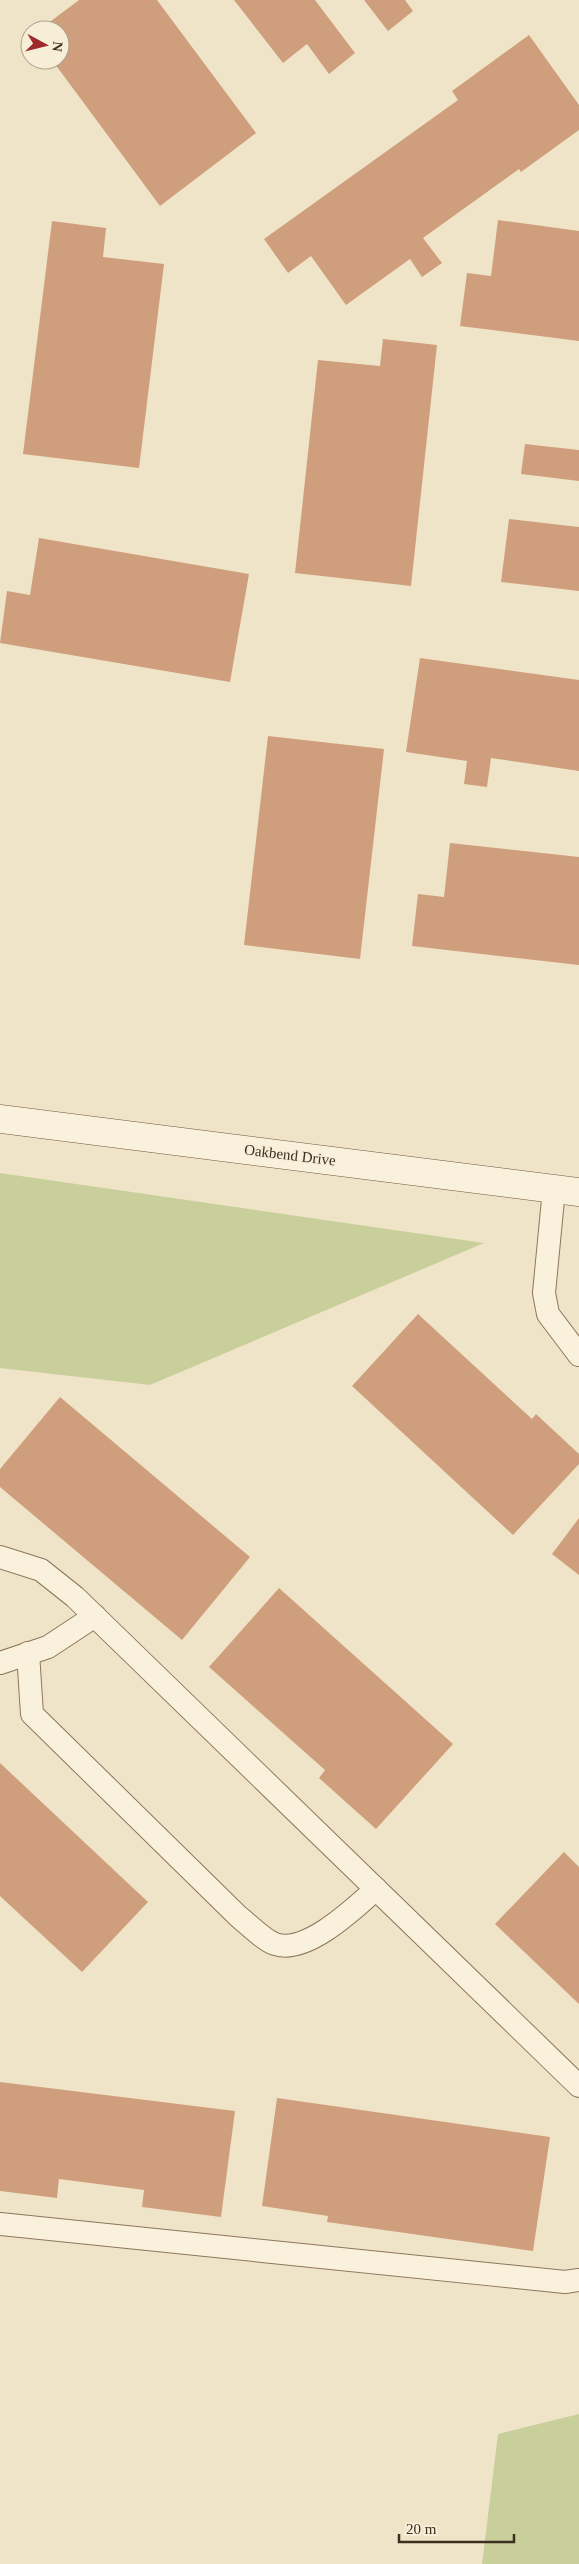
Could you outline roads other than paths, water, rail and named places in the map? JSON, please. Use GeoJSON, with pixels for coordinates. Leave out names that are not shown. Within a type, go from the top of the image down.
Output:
{"type":"FeatureCollection","features":[{"type":"Feature","properties":{"kind":"street","name":"Oakbend Drive"},"geometry":{"type":"LineString","coordinates":[[0,1119],[566,1190]]}},
{"type":"Feature","properties":{"kind":"lane"},"geometry":{"type":"LineString","coordinates":[[566,1190],[544,1293],[548,1314],[579,1355]]}},
{"type":"Feature","properties":{"kind":"lane"},"geometry":{"type":"LineString","coordinates":[[0,1557],[41,1570],[75,1597],[579,2086]]}},
{"type":"Feature","properties":{"kind":"lane"},"geometry":{"type":"LineString","coordinates":[[0,1663],[48,1647],[95,1616]]}},
{"type":"Feature","properties":{"kind":"lane"},"geometry":{"type":"LineString","coordinates":[[28,1654],[32,1714],[238,1917],[275,1944],[294,1946],[333,1926],[376,1889]]}},
{"type":"Feature","properties":{"kind":"lane"},"geometry":{"type":"LineString","coordinates":[[0,2224],[566,2282],[579,2280]]}}]}
